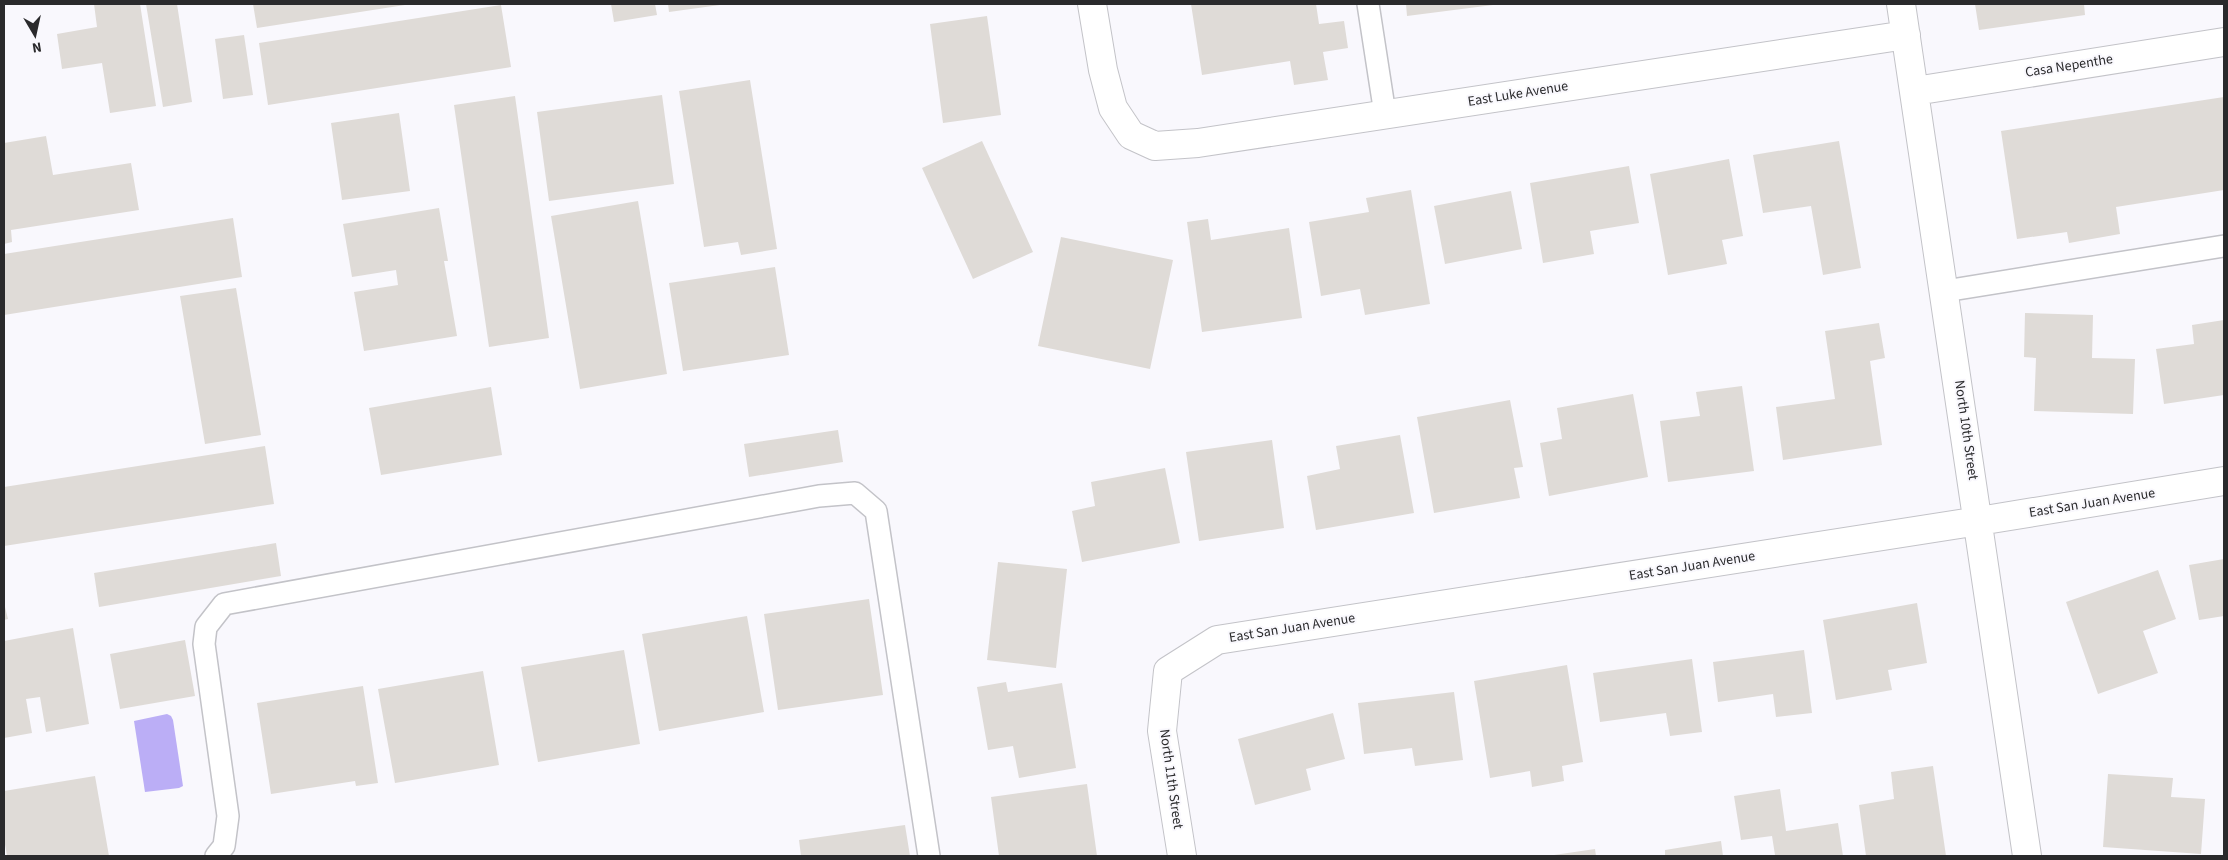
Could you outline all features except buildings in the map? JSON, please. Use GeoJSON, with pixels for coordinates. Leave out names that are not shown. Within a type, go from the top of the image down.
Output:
{"type":"FeatureCollection","features":[{"type":"Feature","properties":{"kind":"street","name":"East Luke Avenue"},"geometry":{"type":"LineString","coordinates":[[1092,4],[1103,70],[1113,108],[1130,135],[1155,146],[1198,142],[1906,35]]}},
{"type":"Feature","properties":{"kind":"street","name":"North 10th Street"},"geometry":{"type":"LineString","coordinates":[[1901,4],[1945,291],[2027,856]]}},
{"type":"Feature","properties":{"kind":"street","name":"Casa Nepenthe"},"geometry":{"type":"LineString","coordinates":[[1915,91],[2224,42]]}},
{"type":"Feature","properties":{"kind":"street","name":"East San Juan Avenue"},"geometry":{"type":"LineString","coordinates":[[1168,671],[1217,640],[2224,481]]}},
{"type":"Feature","properties":{"kind":"street","name":"North 11th Street"},"geometry":{"type":"LineString","coordinates":[[1168,671],[1162,731],[1182,856]]}},
{"type":"Feature","properties":{"kind":"lane"},"geometry":{"type":"LineString","coordinates":[[1368,4],[1385,114]]}},
{"type":"Feature","properties":{"kind":"lane"},"geometry":{"type":"LineString","coordinates":[[1945,291],[2224,246]]}},
{"type":"Feature","properties":{"kind":"lane"},"geometry":{"type":"LineString","coordinates":[[216,856],[224,846],[228,816],[204,644],[206,627],[224,604],[819,496],[855,493],[876,511],[929,856]]}},
{"type":"Feature","properties":{"kind":"shaded area"},"geometry":{"type":"Polygon","coordinates":[[[167,714],[173,720],[183,786],[145,792],[134,721],[167,714]]]}}]}
